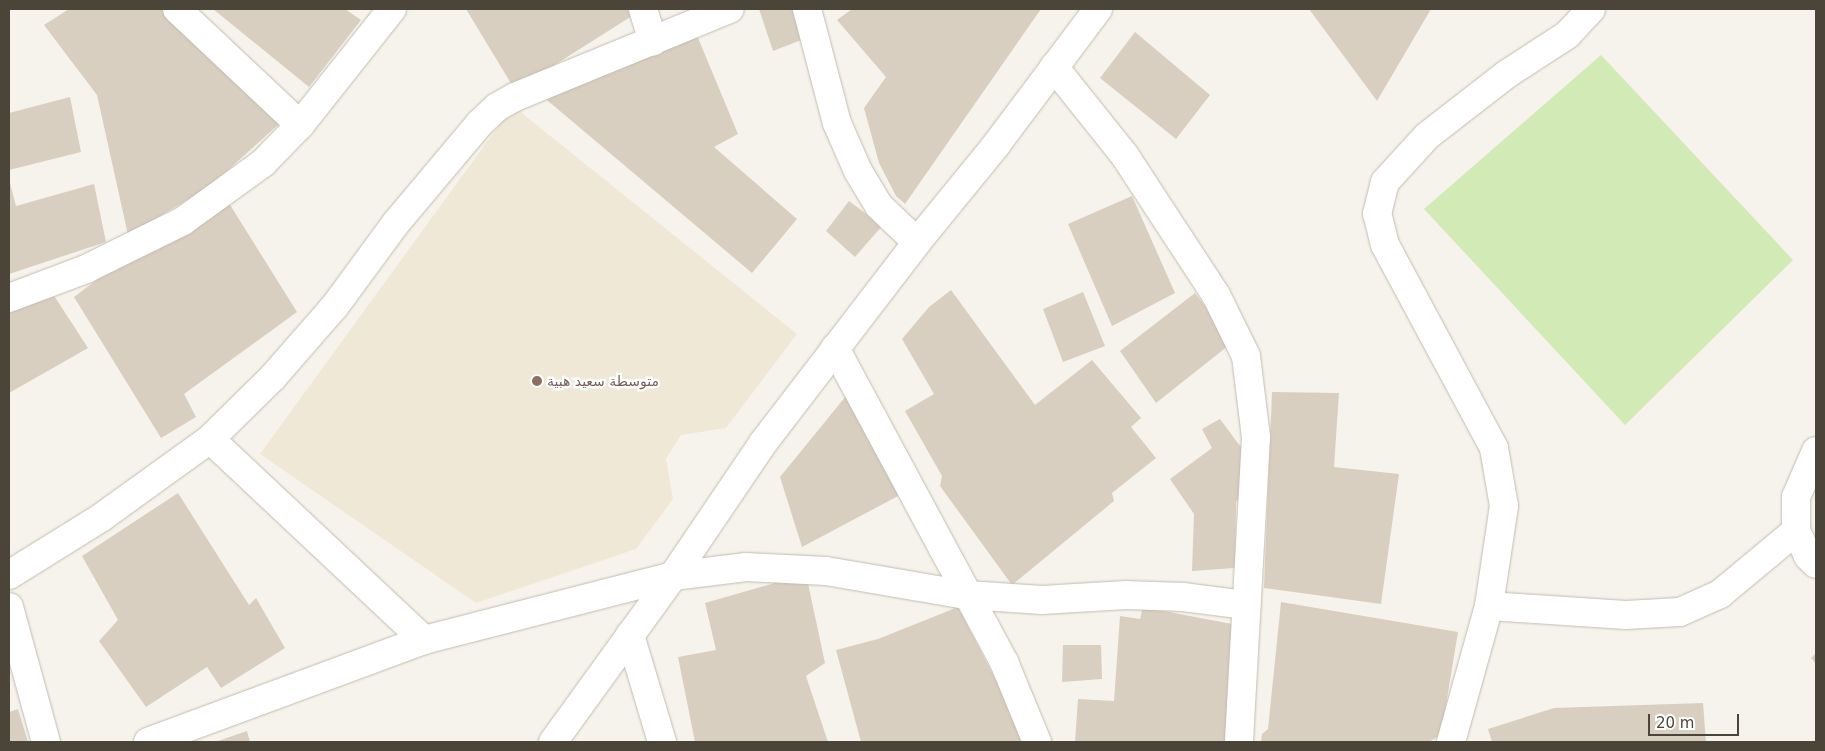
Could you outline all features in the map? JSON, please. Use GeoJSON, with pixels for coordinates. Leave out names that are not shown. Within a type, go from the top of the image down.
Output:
{"type":"FeatureCollection","features":[{"type":"Feature","properties":{"kind":"street"},"geometry":{"type":"LineString","coordinates":[[177,9],[300,124]]}},
{"type":"Feature","properties":{"kind":"street"},"geometry":{"type":"LineString","coordinates":[[9,298],[86,269],[183,221],[263,163],[300,124],[392,9]]}},
{"type":"Feature","properties":{"kind":"street"},"geometry":{"type":"LineString","coordinates":[[644,9],[653,42]]}},
{"type":"Feature","properties":{"kind":"street"},"geometry":{"type":"LineString","coordinates":[[9,575],[102,517],[210,439],[274,377],[335,306],[396,223],[480,123],[514,97],[653,42],[730,9]]}},
{"type":"Feature","properties":{"kind":"street"},"geometry":{"type":"LineString","coordinates":[[807,9],[837,123],[858,171],[878,206],[917,242]]}},
{"type":"Feature","properties":{"kind":"street"},"geometry":{"type":"LineString","coordinates":[[554,742],[673,576],[763,442],[1098,9]]}},
{"type":"Feature","properties":{"kind":"street"},"geometry":{"type":"LineString","coordinates":[[1451,742],[1490,606],[1504,506],[1494,448],[1385,245],[1377,214],[1385,182],[1427,136],[1507,74],[1567,34],[1591,9]]}},
{"type":"Feature","properties":{"kind":"street"},"geometry":{"type":"LineString","coordinates":[[1054,67],[1125,156],[1216,295],[1246,356],[1256,437],[1239,742]]}},
{"type":"Feature","properties":{"kind":"street"},"geometry":{"type":"LineString","coordinates":[[835,348],[1004,662],[1037,742]]}},
{"type":"Feature","properties":{"kind":"street"},"geometry":{"type":"LineString","coordinates":[[210,439],[424,640]]}},
{"type":"Feature","properties":{"kind":"street"},"geometry":{"type":"LineString","coordinates":[[1816,451],[1796,497],[1796,531],[1808,556],[1816,564]]}},
{"type":"Feature","properties":{"kind":"street"},"geometry":{"type":"LineString","coordinates":[[1490,606],[1626,615],[1680,612],[1720,594],[1796,531]]}},
{"type":"Feature","properties":{"kind":"street"},"geometry":{"type":"LineString","coordinates":[[148,742],[424,640],[673,576],[746,567],[826,570],[967,595],[1042,600],[1126,594],[1183,597],[1246,605]]}},
{"type":"Feature","properties":{"kind":"street"},"geometry":{"type":"LineString","coordinates":[[9,607],[46,742]]}},
{"type":"Feature","properties":{"kind":"street"},"geometry":{"type":"LineString","coordinates":[[630,636],[662,742]]}},
{"type":"Feature","properties":{"kind":"shaded area","name":"متوسطة سعيد هبية"},"geometry":{"type":"Polygon","coordinates":[[[513,106],[797,334],[726,428],[681,435],[666,459],[673,499],[636,549],[476,603],[260,454],[513,106]]]}},
{"type":"Feature","properties":{"kind":"green space"},"geometry":{"type":"Polygon","coordinates":[[[1601,55],[1793,260],[1625,425],[1424,209],[1601,55]]]}},
{"type":"Feature","properties":{"kind":"building"},"geometry":{"type":"Polygon","coordinates":[[[69,9],[173,9],[279,124],[209,187],[128,235],[97,95],[44,25],[69,9]]]}},
{"type":"Feature","properties":{"kind":"building"},"geometry":{"type":"Polygon","coordinates":[[[213,9],[345,9],[361,20],[309,87],[213,9]]]}},
{"type":"Feature","properties":{"kind":"building"},"geometry":{"type":"Polygon","coordinates":[[[466,9],[643,9],[515,90],[466,9]]]}},
{"type":"Feature","properties":{"kind":"building"},"geometry":{"type":"Polygon","coordinates":[[[759,9],[800,9],[809,37],[773,51],[759,9]]]}},
{"type":"Feature","properties":{"kind":"building"},"geometry":{"type":"Polygon","coordinates":[[[852,9],[1041,9],[905,204],[896,196],[879,163],[864,108],[886,77],[837,20],[852,9]]]}},
{"type":"Feature","properties":{"kind":"building"},"geometry":{"type":"Polygon","coordinates":[[[1309,9],[1431,9],[1377,101],[1309,9]]]}},
{"type":"Feature","properties":{"kind":"building"},"geometry":{"type":"Polygon","coordinates":[[[1135,32],[1210,95],[1176,139],[1100,78],[1135,32]]]}},
{"type":"Feature","properties":{"kind":"building"},"geometry":{"type":"Polygon","coordinates":[[[696,33],[738,134],[714,147],[797,219],[752,273],[541,95],[696,33]]]}},
{"type":"Feature","properties":{"kind":"building"},"geometry":{"type":"Polygon","coordinates":[[[70,97],[81,152],[9,170],[9,113],[70,97]]]}},
{"type":"Feature","properties":{"kind":"building"},"geometry":{"type":"Polygon","coordinates":[[[9,179],[16,206],[94,184],[106,242],[9,274],[9,179]]]}},
{"type":"Feature","properties":{"kind":"building"},"geometry":{"type":"Polygon","coordinates":[[[1132,196],[1175,293],[1112,326],[1068,224],[1132,196]]]}},
{"type":"Feature","properties":{"kind":"building"},"geometry":{"type":"Polygon","coordinates":[[[227,200],[297,312],[184,394],[196,417],[161,438],[74,297],[111,269],[227,200]]]}},
{"type":"Feature","properties":{"kind":"building"},"geometry":{"type":"Polygon","coordinates":[[[849,201],[882,226],[855,257],[826,231],[849,201]]]}},
{"type":"Feature","properties":{"kind":"building"},"geometry":{"type":"Polygon","coordinates":[[[951,290],[1035,405],[1092,360],[1141,418],[1131,427],[1156,458],[1112,493],[1114,501],[1012,585],[940,486],[942,476],[905,411],[934,394],[902,339],[929,307],[951,290]]]}},
{"type":"Feature","properties":{"kind":"building"},"geometry":{"type":"Polygon","coordinates":[[[51,291],[88,348],[9,393],[9,308],[51,291]]]}},
{"type":"Feature","properties":{"kind":"building"},"geometry":{"type":"Polygon","coordinates":[[[1083,292],[1105,346],[1063,362],[1043,309],[1083,292]]]}},
{"type":"Feature","properties":{"kind":"building"},"geometry":{"type":"Polygon","coordinates":[[[1195,293],[1233,342],[1156,403],[1120,351],[1195,293]]]}},
{"type":"Feature","properties":{"kind":"building"},"geometry":{"type":"Polygon","coordinates":[[[1272,392],[1339,393],[1334,467],[1399,474],[1381,604],[1264,588],[1272,392]]]}},
{"type":"Feature","properties":{"kind":"building"},"geometry":{"type":"Polygon","coordinates":[[[846,396],[900,495],[802,547],[780,477],[846,396]]]}},
{"type":"Feature","properties":{"kind":"building"},"geometry":{"type":"Polygon","coordinates":[[[1220,419],[1252,462],[1249,495],[1236,501],[1235,568],[1192,571],[1194,514],[1170,479],[1212,448],[1202,429],[1220,419]]]}},
{"type":"Feature","properties":{"kind":"building"},"geometry":{"type":"Polygon","coordinates":[[[178,493],[249,605],[256,598],[285,648],[221,688],[207,667],[146,707],[99,641],[118,620],[82,556],[178,493]]]}},
{"type":"Feature","properties":{"kind":"building"},"geometry":{"type":"Polygon","coordinates":[[[806,574],[825,663],[806,676],[828,742],[695,742],[678,657],[716,650],[705,603],[806,574]]]}},
{"type":"Feature","properties":{"kind":"building"},"geometry":{"type":"Polygon","coordinates":[[[1281,602],[1458,632],[1441,735],[1429,742],[1261,742],[1262,734],[1268,729],[1281,602]]]}},
{"type":"Feature","properties":{"kind":"building"},"geometry":{"type":"Polygon","coordinates":[[[958,607],[1016,719],[1021,742],[861,742],[836,650],[878,639],[958,607]]]}},
{"type":"Feature","properties":{"kind":"building"},"geometry":{"type":"Polygon","coordinates":[[[1143,607],[1237,625],[1226,742],[1075,742],[1078,699],[1114,701],[1120,616],[1140,619],[1143,607]]]}},
{"type":"Feature","properties":{"kind":"building"},"geometry":{"type":"Polygon","coordinates":[[[1063,645],[1101,645],[1102,679],[1062,682],[1063,645]]]}},
{"type":"Feature","properties":{"kind":"building"},"geometry":{"type":"Polygon","coordinates":[[[1816,653],[1816,664],[1811,658],[1816,653]]]}},
{"type":"Feature","properties":{"kind":"building"},"geometry":{"type":"Polygon","coordinates":[[[1703,703],[1706,742],[1492,742],[1488,729],[1554,708],[1703,703]]]}},
{"type":"Feature","properties":{"kind":"building"},"geometry":{"type":"Polygon","coordinates":[[[18,709],[28,742],[9,742],[9,712],[18,709]]]}},
{"type":"Feature","properties":{"kind":"building"},"geometry":{"type":"Polygon","coordinates":[[[247,731],[250,742],[215,742],[247,731]]]}},
{"type":"Feature","properties":{"kind":"place","name":"متوسطة سعيد هبية"},"geometry":{"type":"Point","coordinates":[537,381]}}]}
